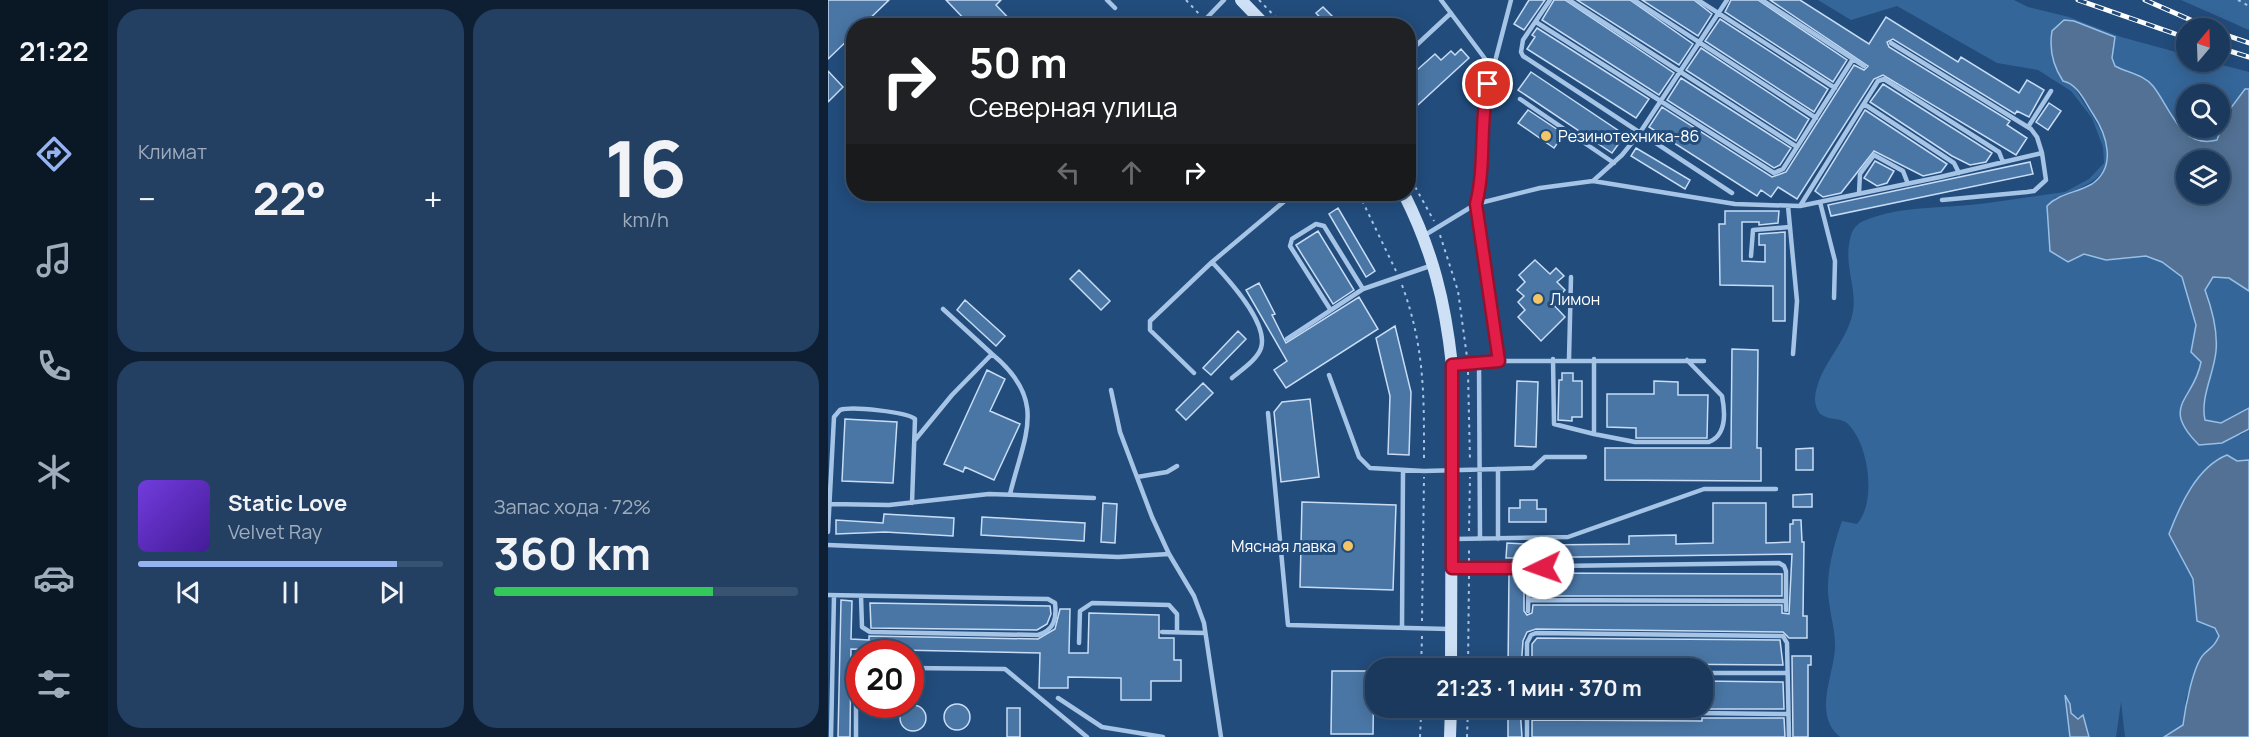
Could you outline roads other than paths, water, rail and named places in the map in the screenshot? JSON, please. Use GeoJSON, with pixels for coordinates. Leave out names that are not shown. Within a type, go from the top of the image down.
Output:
{"type":"FeatureCollection","features":[{"type":"Feature","properties":{"kind":"main road"},"geometry":{"type":"LineString","coordinates":[[1241,0],[1258,18]]}},
{"type":"Feature","properties":{"kind":"main road"},"geometry":{"type":"LineString","coordinates":[[1408,201],[1425,235],[1443,296],[1452,365],[1451,658]]}},
{"type":"Feature","properties":{"kind":"main road"},"geometry":{"type":"LineString","coordinates":[[1450,737],[1451,718]]}},
{"type":"Feature","properties":{"kind":"lane"},"geometry":{"type":"LineString","coordinates":[[1107,0],[1114,8]]}},
{"type":"Feature","properties":{"kind":"lane"},"geometry":{"type":"LineString","coordinates":[[1207,18],[1224,0]]}},
{"type":"Feature","properties":{"kind":"lane"},"geometry":{"type":"LineString","coordinates":[[1441,0],[1492,68]]}},
{"type":"Feature","properties":{"kind":"lane"},"geometry":{"type":"LineString","coordinates":[[1499,361],[1476,204],[1482,180],[1483,114],[1492,68],[1511,0]]}},
{"type":"Feature","properties":{"kind":"lane"},"geometry":{"type":"LineString","coordinates":[[1550,0],[1521,46],[1523,57],[1732,192]]}},
{"type":"Feature","properties":{"kind":"lane"},"geometry":{"type":"LineString","coordinates":[[1569,0],[1797,147]]}},
{"type":"Feature","properties":{"kind":"lane"},"geometry":{"type":"LineString","coordinates":[[1634,0],[1816,118]]}},
{"type":"Feature","properties":{"kind":"lane"},"geometry":{"type":"LineString","coordinates":[[1698,0],[1835,88]]}},
{"type":"Feature","properties":{"kind":"lane"},"geometry":{"type":"LineString","coordinates":[[1593,181],[1614,163],[1639,134],[1727,0]]}},
{"type":"Feature","properties":{"kind":"lane"},"geometry":{"type":"LineString","coordinates":[[1762,0],[1864,66]]}},
{"type":"Feature","properties":{"kind":"lane"},"geometry":{"type":"LineString","coordinates":[[1416,46],[1451,14]]}},
{"type":"Feature","properties":{"kind":"lane"},"geometry":{"type":"LineString","coordinates":[[1536,22],[1770,171],[1783,169],[1853,59]]}},
{"type":"Feature","properties":{"kind":"lane"},"geometry":{"type":"LineString","coordinates":[[1891,43],[2035,132],[2042,153],[2046,180],[2034,191],[1942,200]]}},
{"type":"Feature","properties":{"kind":"lane"},"geometry":{"type":"LineString","coordinates":[[1800,206],[1878,81],[1888,80],[1999,152],[2003,162]]}},
{"type":"Feature","properties":{"kind":"lane"},"geometry":{"type":"LineString","coordinates":[[2028,127],[2051,91]]}},
{"type":"Feature","properties":{"kind":"lane"},"geometry":{"type":"LineString","coordinates":[[1520,99],[1614,163]]}},
{"type":"Feature","properties":{"kind":"lane"},"geometry":{"type":"LineString","coordinates":[[1864,104],[1954,163],[1959,173]]}},
{"type":"Feature","properties":{"kind":"lane"},"geometry":{"type":"LineString","coordinates":[[1425,235],[1476,204],[1531,190],[1593,181],[1735,204],[1800,206],[2042,153]]}},
{"type":"Feature","properties":{"kind":"lane"},"geometry":{"type":"LineString","coordinates":[[1860,193],[1860,174],[1874,155],[1904,171],[1908,184]]}},
{"type":"Feature","properties":{"kind":"lane"},"geometry":{"type":"LineString","coordinates":[[1194,373],[1148,326],[1150,321],[1212,262],[1285,201]]}},
{"type":"Feature","properties":{"kind":"lane"},"geometry":{"type":"LineString","coordinates":[[1820,202],[1835,261],[1834,298]]}},
{"type":"Feature","properties":{"kind":"lane"},"geometry":{"type":"LineString","coordinates":[[1788,206],[1797,301],[1793,354]]}},
{"type":"Feature","properties":{"kind":"lane"},"geometry":{"type":"LineString","coordinates":[[1330,309],[1290,246],[1292,239],[1316,224],[1324,226],[1363,289]]}},
{"type":"Feature","properties":{"kind":"lane"},"geometry":{"type":"LineString","coordinates":[[1751,256],[1753,230],[1790,227]]}},
{"type":"Feature","properties":{"kind":"lane"},"geometry":{"type":"LineString","coordinates":[[1212,262],[1240,293],[1261,334],[1257,355],[1232,378]]}},
{"type":"Feature","properties":{"kind":"lane"},"geometry":{"type":"LineString","coordinates":[[1287,339],[1363,289],[1434,265]]}},
{"type":"Feature","properties":{"kind":"lane"},"geometry":{"type":"LineString","coordinates":[[1569,359],[1571,278]]}},
{"type":"Feature","properties":{"kind":"lane"},"geometry":{"type":"LineString","coordinates":[[944,309],[1016,376],[1027,401],[1028,425],[1010,494]]}},
{"type":"Feature","properties":{"kind":"lane"},"geometry":{"type":"LineString","coordinates":[[915,440],[952,395],[992,354]]}},
{"type":"Feature","properties":{"kind":"lane"},"geometry":{"type":"LineString","coordinates":[[1553,359],[1554,424],[1635,442],[1714,440],[1724,422],[1722,396],[1687,360]]}},
{"type":"Feature","properties":{"kind":"lane"},"geometry":{"type":"LineString","coordinates":[[1452,365],[1553,359],[1704,361]]}},
{"type":"Feature","properties":{"kind":"lane"},"geometry":{"type":"LineString","coordinates":[[1594,359],[1594,434]]}},
{"type":"Feature","properties":{"kind":"lane"},"geometry":{"type":"LineString","coordinates":[[1479,362],[1480,538]]}},
{"type":"Feature","properties":{"kind":"lane"},"geometry":{"type":"LineString","coordinates":[[1329,375],[1363,464],[1377,470],[1533,468],[1545,457],[1585,457]]}},
{"type":"Feature","properties":{"kind":"lane"},"geometry":{"type":"LineString","coordinates":[[1111,390],[1120,432],[1137,477],[1169,554],[1194,596],[1205,633],[1221,737]]}},
{"type":"Feature","properties":{"kind":"lane"},"geometry":{"type":"LineString","coordinates":[[828,532],[837,412],[846,408],[861,408],[912,416],[915,425],[915,440],[912,503]]}},
{"type":"Feature","properties":{"kind":"lane"},"geometry":{"type":"LineString","coordinates":[[1268,413],[1288,625],[1452,630]]}},
{"type":"Feature","properties":{"kind":"lane"},"geometry":{"type":"LineString","coordinates":[[1137,477],[1167,472],[1177,465]]}},
{"type":"Feature","properties":{"kind":"lane"},"geometry":{"type":"LineString","coordinates":[[1498,469],[1498,539]]}},
{"type":"Feature","properties":{"kind":"lane"},"geometry":{"type":"LineString","coordinates":[[1402,627],[1403,471]]}},
{"type":"Feature","properties":{"kind":"lane"},"geometry":{"type":"LineString","coordinates":[[1453,539],[1568,537],[1704,489],[1776,489]]}},
{"type":"Feature","properties":{"kind":"lane"},"geometry":{"type":"LineString","coordinates":[[830,504],[912,503],[973,495],[1010,494],[1094,498]]}},
{"type":"Feature","properties":{"kind":"lane"},"geometry":{"type":"LineString","coordinates":[[828,545],[1118,557],[1169,554]]}},
{"type":"Feature","properties":{"kind":"lane"},"geometry":{"type":"LineString","coordinates":[[1452,568],[1529,570],[1556,566],[1779,563],[1786,571],[1786,610]]}},
{"type":"Feature","properties":{"kind":"lane"},"geometry":{"type":"LineString","coordinates":[[1528,611],[1529,570]]}},
{"type":"Feature","properties":{"kind":"lane"},"geometry":{"type":"LineString","coordinates":[[828,595],[1048,599],[1055,603],[1056,620],[1052,627],[1038,635],[870,632],[862,627],[861,596]]}},
{"type":"Feature","properties":{"kind":"lane"},"geometry":{"type":"LineString","coordinates":[[831,737],[834,596]]}},
{"type":"Feature","properties":{"kind":"lane"},"geometry":{"type":"LineString","coordinates":[[1528,600],[1786,601]]}},
{"type":"Feature","properties":{"kind":"lane"},"geometry":{"type":"LineString","coordinates":[[1079,643],[1080,611],[1092,603],[1169,605],[1178,614],[1177,632]]}},
{"type":"Feature","properties":{"kind":"lane"},"geometry":{"type":"LineString","coordinates":[[1162,632],[1205,633]]}},
{"type":"Feature","properties":{"kind":"lane"},"geometry":{"type":"LineString","coordinates":[[1527,658],[1527,643],[1532,634],[1536,633],[1783,636],[1787,643],[1789,737]]}},
{"type":"Feature","properties":{"kind":"lane"},"geometry":{"type":"LineString","coordinates":[[924,668],[1005,669],[1087,737]]}},
{"type":"Feature","properties":{"kind":"lane"},"geometry":{"type":"LineString","coordinates":[[1713,672],[1787,673]]}},
{"type":"Feature","properties":{"kind":"lane"},"geometry":{"type":"LineString","coordinates":[[1058,698],[1102,727],[1163,737]]}},
{"type":"Feature","properties":{"kind":"lane"},"geometry":{"type":"LineString","coordinates":[[1713,713],[1788,714]]}},
{"type":"Feature","properties":{"kind":"lane"},"geometry":{"type":"LineString","coordinates":[[856,718],[856,737]]}},
{"type":"Feature","properties":{"kind":"lane"},"geometry":{"type":"LineString","coordinates":[[1527,718],[1527,737]]}},
{"type":"Feature","properties":{"kind":"railway"},"geometry":{"type":"LineString","coordinates":[[2078,0],[2176,34]]}},
{"type":"Feature","properties":{"kind":"railway"},"geometry":{"type":"LineString","coordinates":[[2145,0],[2186,18]]}},
{"type":"Feature","properties":{"kind":"railway"},"geometry":{"type":"LineString","coordinates":[[2230,36],[2249,43]]}},
{"type":"Feature","properties":{"kind":"railway"},"geometry":{"type":"LineString","coordinates":[[2230,51],[2249,57]]}},
{"type":"Feature","properties":{"kind":"place","name":"Резинотехника-86"},"geometry":{"type":"Point","coordinates":[1546,136]}},
{"type":"Feature","properties":{"kind":"place","name":"Лимон"},"geometry":{"type":"Point","coordinates":[1538,299]}},
{"type":"Feature","properties":{"kind":"place","name":"Мясная лавка"},"geometry":{"type":"Point","coordinates":[1348,546]}}]}
